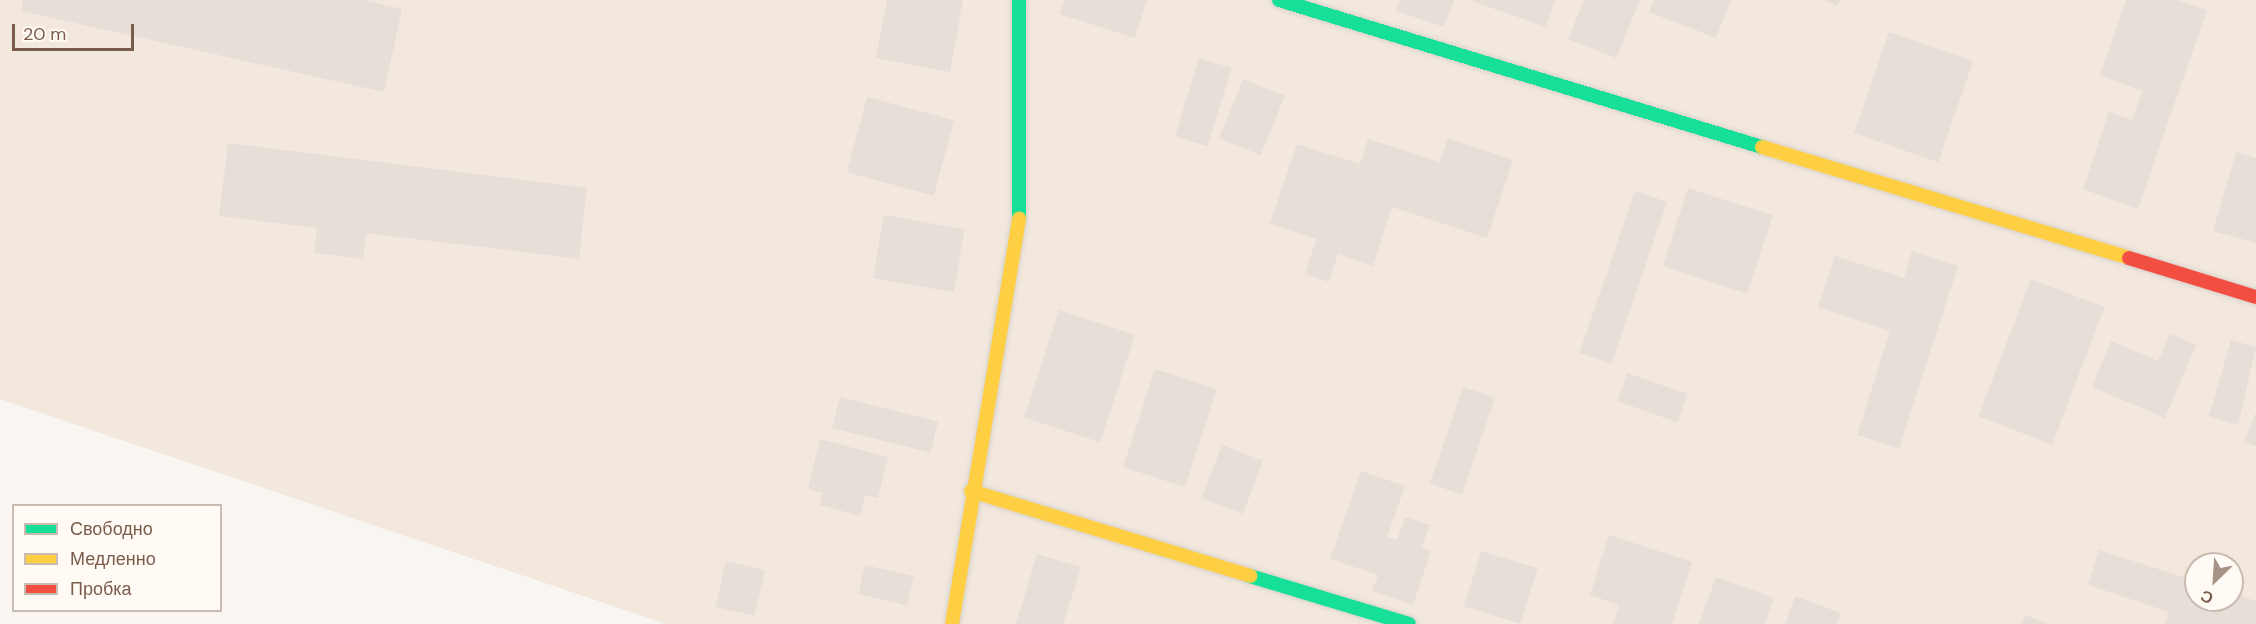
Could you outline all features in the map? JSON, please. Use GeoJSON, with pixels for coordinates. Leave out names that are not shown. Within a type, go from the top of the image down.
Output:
{"type":"FeatureCollection","features":[{"type":"Feature","properties":{"kind":"street"},"geometry":{"type":"LineString","coordinates":[[952,624],[972,491],[1021,208],[1019,0]]}},
{"type":"Feature","properties":{"kind":"street"},"geometry":{"type":"LineString","coordinates":[[1279,0],[2256,297]]}},
{"type":"Feature","properties":{"kind":"street"},"geometry":{"type":"LineString","coordinates":[[972,491],[1409,624]]}},
{"type":"Feature","properties":{"kind":"shaded area"},"geometry":{"type":"Polygon","coordinates":[[[0,0],[2256,0],[2256,624],[666,624],[0,399],[0,0]]]}},
{"type":"Feature","properties":{"kind":"building"},"geometry":{"type":"Polygon","coordinates":[[[23,0],[363,0],[402,9],[384,92],[21,11],[23,0]]]}},
{"type":"Feature","properties":{"kind":"building"},"geometry":{"type":"Polygon","coordinates":[[[887,0],[963,0],[950,72],[876,58],[887,0]]]}},
{"type":"Feature","properties":{"kind":"building"},"geometry":{"type":"Polygon","coordinates":[[[1064,0],[1147,0],[1135,38],[1060,14],[1064,0]]]}},
{"type":"Feature","properties":{"kind":"building"},"geometry":{"type":"Polygon","coordinates":[[[1400,0],[1454,0],[1444,27],[1396,11],[1400,0]]]}},
{"type":"Feature","properties":{"kind":"building"},"geometry":{"type":"Polygon","coordinates":[[[1469,0],[1555,0],[1546,27],[1469,0]]]}},
{"type":"Feature","properties":{"kind":"building"},"geometry":{"type":"Polygon","coordinates":[[[1584,0],[1640,0],[1616,58],[1568,39],[1584,0]]]}},
{"type":"Feature","properties":{"kind":"building"},"geometry":{"type":"Polygon","coordinates":[[[1654,0],[1731,0],[1716,38],[1649,12],[1654,0]]]}},
{"type":"Feature","properties":{"kind":"building"},"geometry":{"type":"Polygon","coordinates":[[[1823,0],[1840,0],[1837,6],[1823,0]]]}},
{"type":"Feature","properties":{"kind":"building"},"geometry":{"type":"Polygon","coordinates":[[[2126,0],[2178,0],[2207,10],[2138,209],[2083,189],[2109,112],[2132,120],[2142,91],[2100,75],[2126,0]]]}},
{"type":"Feature","properties":{"kind":"building"},"geometry":{"type":"Polygon","coordinates":[[[1889,32],[1973,61],[1938,162],[1854,133],[1889,32]]]}},
{"type":"Feature","properties":{"kind":"building"},"geometry":{"type":"Polygon","coordinates":[[[1199,58],[1232,68],[1208,146],[1175,136],[1199,58]]]}},
{"type":"Feature","properties":{"kind":"building"},"geometry":{"type":"Polygon","coordinates":[[[1243,79],[1285,96],[1261,155],[1219,138],[1243,79]]]}},
{"type":"Feature","properties":{"kind":"building"},"geometry":{"type":"Polygon","coordinates":[[[867,97],[954,120],[934,196],[847,172],[867,97]]]}},
{"type":"Feature","properties":{"kind":"building"},"geometry":{"type":"Polygon","coordinates":[[[1448,138],[1513,160],[1487,238],[1392,207],[1373,266],[1338,254],[1329,282],[1305,274],[1316,239],[1270,224],[1297,144],[1360,164],[1368,139],[1440,162],[1448,138]]]}},
{"type":"Feature","properties":{"kind":"building"},"geometry":{"type":"Polygon","coordinates":[[[228,143],[587,188],[579,259],[366,233],[363,259],[314,253],[317,228],[219,216],[228,143]]]}},
{"type":"Feature","properties":{"kind":"building"},"geometry":{"type":"Polygon","coordinates":[[[2236,152],[2256,158],[2256,243],[2213,231],[2236,152]]]}},
{"type":"Feature","properties":{"kind":"building"},"geometry":{"type":"Polygon","coordinates":[[[1688,188],[1773,216],[1747,293],[1663,266],[1688,188]]]}},
{"type":"Feature","properties":{"kind":"building"},"geometry":{"type":"Polygon","coordinates":[[[1635,191],[1667,202],[1611,364],[1579,353],[1635,191]]]}},
{"type":"Feature","properties":{"kind":"building"},"geometry":{"type":"Polygon","coordinates":[[[884,215],[965,229],[954,292],[873,278],[884,215]]]}},
{"type":"Feature","properties":{"kind":"building"},"geometry":{"type":"Polygon","coordinates":[[[1912,251],[1958,266],[1899,448],[1857,435],[1890,331],[1818,307],[1835,256],[1904,278],[1912,251]]]}},
{"type":"Feature","properties":{"kind":"building"},"geometry":{"type":"Polygon","coordinates":[[[2031,279],[2105,307],[2052,445],[1978,416],[2031,279]]]}},
{"type":"Feature","properties":{"kind":"building"},"geometry":{"type":"Polygon","coordinates":[[[1059,310],[1135,335],[1100,442],[1024,417],[1059,310]]]}},
{"type":"Feature","properties":{"kind":"building"},"geometry":{"type":"Polygon","coordinates":[[[2170,334],[2196,345],[2165,418],[2092,387],[2111,341],[2158,361],[2170,334]]]}},
{"type":"Feature","properties":{"kind":"building"},"geometry":{"type":"Polygon","coordinates":[[[2231,340],[2256,347],[2238,425],[2209,416],[2231,340]]]}},
{"type":"Feature","properties":{"kind":"building"},"geometry":{"type":"Polygon","coordinates":[[[1155,369],[1217,389],[1185,487],[1123,467],[1155,369]]]}},
{"type":"Feature","properties":{"kind":"building"},"geometry":{"type":"Polygon","coordinates":[[[1627,373],[1688,394],[1678,422],[1617,401],[1627,373]]]}},
{"type":"Feature","properties":{"kind":"building"},"geometry":{"type":"Polygon","coordinates":[[[1463,387],[1495,398],[1462,495],[1430,483],[1463,387]]]}},
{"type":"Feature","properties":{"kind":"building"},"geometry":{"type":"Polygon","coordinates":[[[840,397],[938,421],[930,452],[832,428],[840,397]]]}},
{"type":"Feature","properties":{"kind":"building"},"geometry":{"type":"Polygon","coordinates":[[[2256,412],[2256,446],[2244,442],[2256,412]]]}},
{"type":"Feature","properties":{"kind":"building"},"geometry":{"type":"Polygon","coordinates":[[[820,439],[888,457],[878,498],[865,495],[860,516],[820,505],[823,493],[808,489],[820,439]]]}},
{"type":"Feature","properties":{"kind":"building"},"geometry":{"type":"Polygon","coordinates":[[[1222,445],[1263,461],[1243,514],[1202,498],[1222,445]]]}},
{"type":"Feature","properties":{"kind":"building"},"geometry":{"type":"Polygon","coordinates":[[[1361,471],[1405,486],[1387,537],[1397,540],[1405,517],[1430,525],[1421,548],[1431,551],[1413,605],[1372,591],[1378,575],[1330,559],[1361,471]]]}},
{"type":"Feature","properties":{"kind":"building"},"geometry":{"type":"Polygon","coordinates":[[[1609,535],[1692,562],[1672,624],[1613,624],[1619,605],[1590,595],[1609,535]]]}},
{"type":"Feature","properties":{"kind":"building"},"geometry":{"type":"Polygon","coordinates":[[[2099,550],[2184,577],[2184,612],[2244,612],[2244,597],[2256,601],[2256,624],[2165,624],[2169,612],[2088,585],[2099,550]]]}},
{"type":"Feature","properties":{"kind":"building"},"geometry":{"type":"Polygon","coordinates":[[[1481,551],[1537,568],[1520,624],[1464,606],[1481,551]]]}},
{"type":"Feature","properties":{"kind":"building"},"geometry":{"type":"Polygon","coordinates":[[[1037,554],[1081,567],[1063,624],[1016,624],[1037,554]]]}},
{"type":"Feature","properties":{"kind":"building"},"geometry":{"type":"Polygon","coordinates":[[[726,561],[765,570],[754,616],[715,607],[726,561]]]}},
{"type":"Feature","properties":{"kind":"building"},"geometry":{"type":"Polygon","coordinates":[[[865,565],[914,576],[907,605],[858,594],[865,565]]]}},
{"type":"Feature","properties":{"kind":"building"},"geometry":{"type":"Polygon","coordinates":[[[1716,577],[1774,598],[1765,624],[1699,624],[1716,577]]]}},
{"type":"Feature","properties":{"kind":"building"},"geometry":{"type":"Polygon","coordinates":[[[1795,596],[1841,613],[1837,624],[1785,624],[1795,596]]]}},
{"type":"Feature","properties":{"kind":"building"},"geometry":{"type":"Polygon","coordinates":[[[2025,615],[2049,624],[2022,624],[2025,615]]]}},
{"type":"Feature","properties":{"kind":"traffic: fast"},"geometry":{"type":"LineString","coordinates":[[1019,0],[1019,218]]}},
{"type":"Feature","properties":{"kind":"traffic: fast"},"geometry":{"type":"LineString","coordinates":[[1279,0],[1762,147]]}},
{"type":"Feature","properties":{"kind":"traffic: fast"},"geometry":{"type":"LineString","coordinates":[[1250,576],[1409,624]]}},
{"type":"Feature","properties":{"kind":"traffic: slow"},"geometry":{"type":"LineString","coordinates":[[1762,147],[2129,258]]}},
{"type":"Feature","properties":{"kind":"traffic: slow"},"geometry":{"type":"LineString","coordinates":[[952,624],[1019,218]]}},
{"type":"Feature","properties":{"kind":"traffic: slow"},"geometry":{"type":"LineString","coordinates":[[971,491],[1250,576]]}},
{"type":"Feature","properties":{"kind":"traffic: jam"},"geometry":{"type":"LineString","coordinates":[[2129,258],[2256,297]]}}]}
